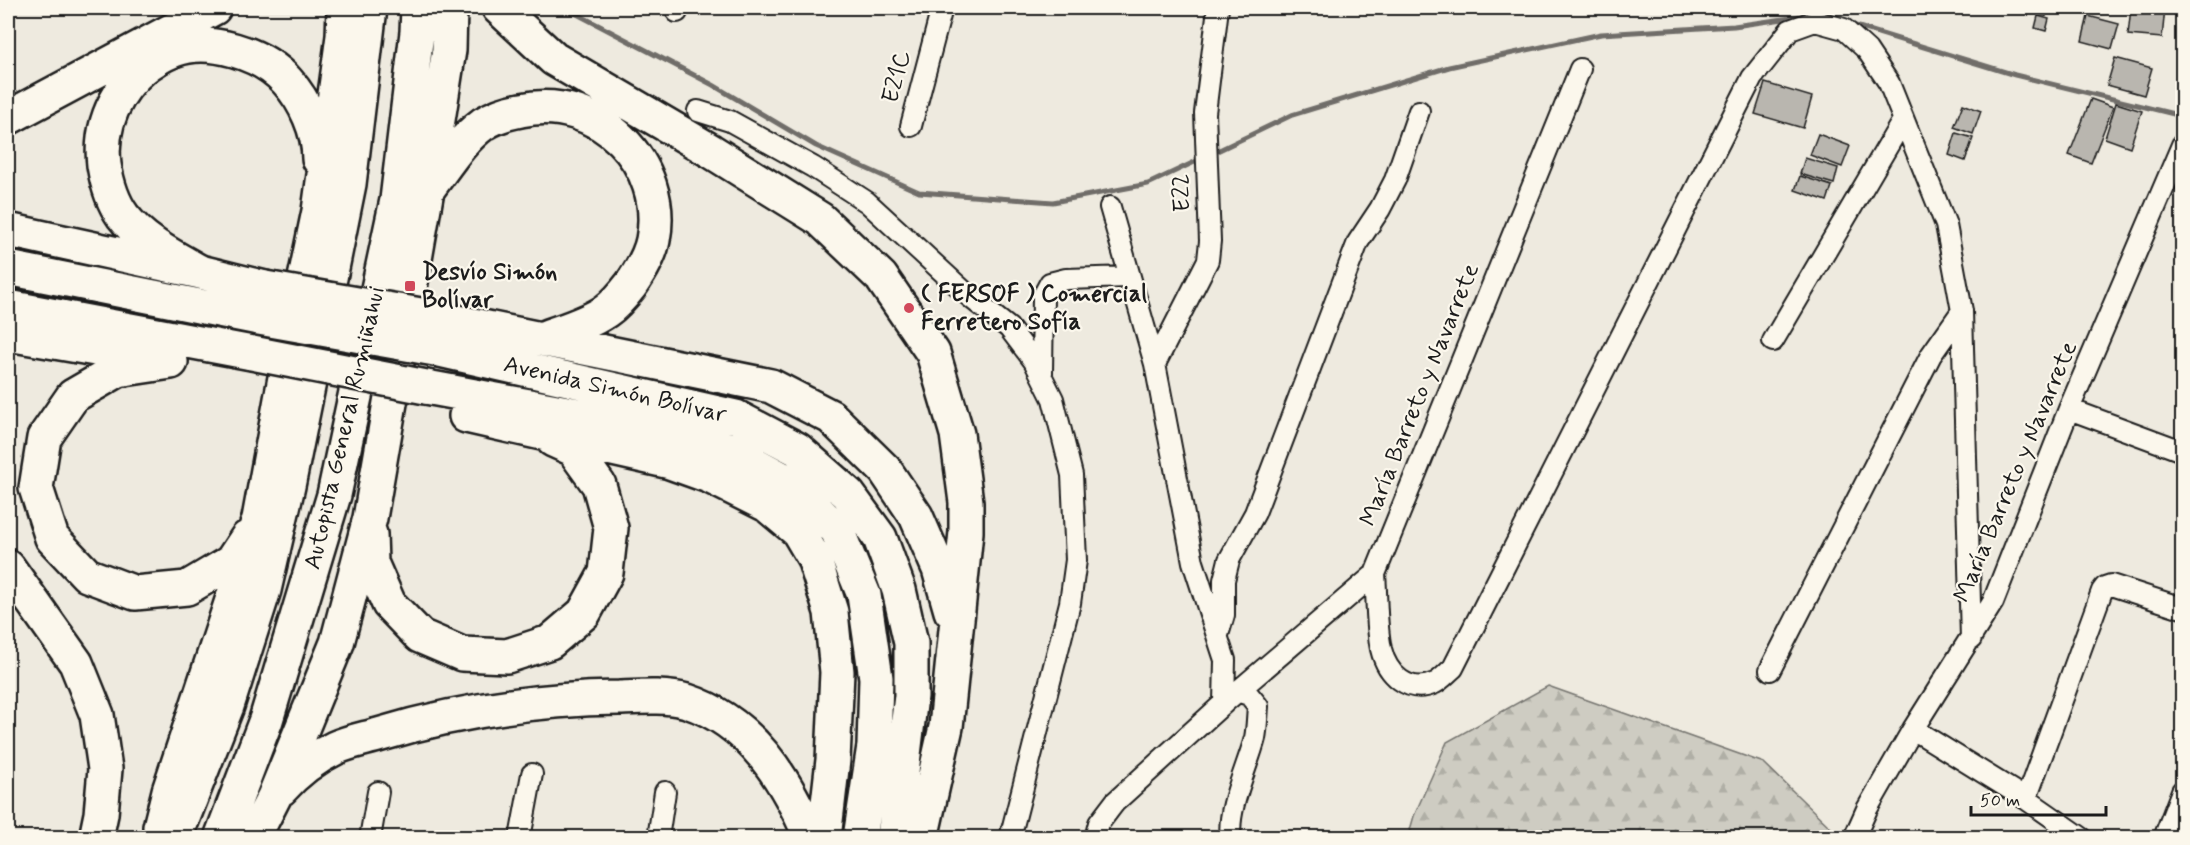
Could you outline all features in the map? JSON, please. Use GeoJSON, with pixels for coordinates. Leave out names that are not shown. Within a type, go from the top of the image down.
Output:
{"type":"FeatureCollection","features":[{"type":"Feature","properties":{"kind":"highway"},"geometry":{"type":"LineString","coordinates":[[8,118],[214,8]]}},
{"type":"Feature","properties":{"kind":"highway"},"geometry":{"type":"LineString","coordinates":[[158,837],[169,791],[260,519],[318,211],[343,36],[344,8]]}},
{"type":"Feature","properties":{"kind":"highway","name":"Autopista General Rumiñahui"},"geometry":{"type":"LineString","coordinates":[[175,837],[227,706],[264,590],[288,486],[349,184],[370,8]]}},
{"type":"Feature","properties":{"kind":"highway","name":"Autopista General Rumiñahui"},"geometry":{"type":"LineString","coordinates":[[221,837],[266,720],[334,495],[397,200],[418,8]]}},
{"type":"Feature","properties":{"kind":"highway"},"geometry":{"type":"LineString","coordinates":[[253,837],[274,797],[337,643],[370,518],[449,50],[450,8]]}},
{"type":"Feature","properties":{"kind":"highway"},"geometry":{"type":"LineString","coordinates":[[499,8],[554,59],[711,151],[820,219],[881,278],[933,353],[957,434],[966,502],[966,532],[946,727],[921,837]]}},
{"type":"Feature","properties":{"kind":"highway"},"geometry":{"type":"LineString","coordinates":[[262,303],[155,247],[123,216],[112,196],[103,153],[104,129],[111,109],[121,92],[148,64],[175,50],[192,46],[230,49],[254,56],[277,69],[303,101],[318,146],[318,211]]}},
{"type":"Feature","properties":{"kind":"highway"},"geometry":{"type":"LineString","coordinates":[[427,190],[467,138],[484,124],[500,116],[532,108],[564,108],[579,112],[606,127],[620,138],[633,154],[645,175],[653,198],[655,219],[647,259],[624,294],[607,310],[593,319],[543,339]]}},
{"type":"Feature","properties":{"kind":"highway"},"geometry":{"type":"LineString","coordinates":[[8,230],[200,272]]}},
{"type":"Feature","properties":{"kind":"highway"},"geometry":{"type":"LineString","coordinates":[[8,268],[262,303],[436,333],[543,339],[771,386],[831,417],[885,470],[916,516],[939,569],[957,633]]}},
{"type":"Feature","properties":{"kind":"highway"},"geometry":{"type":"LineString","coordinates":[[8,307],[251,364],[425,396],[530,430],[670,462],[709,476],[767,505],[798,531],[814,558],[831,612],[837,672],[833,760],[824,837]]}},
{"type":"Feature","properties":{"kind":"highway"},"geometry":{"type":"LineString","coordinates":[[8,333],[171,362],[251,364]]}},
{"type":"Feature","properties":{"kind":"highway","name":"Avenida Simón Bolívar"},"geometry":{"type":"LineString","coordinates":[[436,333],[736,417],[797,449],[848,494],[880,538],[899,590],[911,643],[911,696],[894,837]]}},
{"type":"Feature","properties":{"kind":"highway"},"geometry":{"type":"LineString","coordinates":[[171,362],[118,370],[73,396],[44,438],[36,489],[52,538],[87,575],[135,593],[187,588],[231,562],[260,519]]}},
{"type":"Feature","properties":{"kind":"highway","name":"Avenida Simón Bolívar"},"geometry":{"type":"LineString","coordinates":[[425,396],[658,430],[727,449],[788,482],[837,530],[864,595],[876,678],[874,746],[860,837]]}},
{"type":"Feature","properties":{"kind":"highway"},"geometry":{"type":"LineString","coordinates":[[370,518],[371,563],[384,594],[389,604],[420,636],[462,654],[507,656],[550,642],[584,613],[590,603],[606,573],[611,528],[599,485],[573,449],[530,430]]}},
{"type":"Feature","properties":{"kind":"highway"},"geometry":{"type":"LineString","coordinates":[[8,567],[76,663],[97,715],[105,769],[101,814],[96,837]]}},
{"type":"Feature","properties":{"kind":"highway"},"geometry":{"type":"LineString","coordinates":[[274,797],[298,770],[335,748],[417,723],[484,710],[576,699],[654,697],[686,701],[722,718],[752,742],[780,775],[798,806],[811,837]]}},
{"type":"Feature","properties":{"kind":"highway"},"geometry":{"type":"LineString","coordinates":[[136,837],[169,791]]}},
{"type":"Feature","properties":{"kind":"street","name":"E21C"},"geometry":{"type":"LineString","coordinates":[[910,126],[942,8]]}},
{"type":"Feature","properties":{"kind":"street","name":"E22"},"geometry":{"type":"LineString","coordinates":[[1155,364],[1208,260],[1210,242],[1205,114],[1218,8]]}},
{"type":"Feature","properties":{"kind":"street"},"geometry":{"type":"LineString","coordinates":[[1375,574],[1382,649],[1388,668],[1398,680],[1409,686],[1436,682],[1453,668],[1752,78],[1790,30],[1815,21],[1844,29],[1867,50],[1889,82],[1946,225],[1962,311],[1971,639]]}},
{"type":"Feature","properties":{"kind":"street","name":"María Barreto y Navarrete"},"geometry":{"type":"LineString","coordinates":[[1095,837],[1099,823],[1115,802],[1231,697],[1375,574],[1580,69]]}},
{"type":"Feature","properties":{"kind":"street"},"geometry":{"type":"LineString","coordinates":[[698,111],[730,121],[813,167],[867,202],[970,297],[1009,328],[1034,361],[1053,399],[1072,475],[1076,561],[1070,603],[1010,837]]}},
{"type":"Feature","properties":{"kind":"street"},"geometry":{"type":"LineString","coordinates":[[1218,635],[1224,615],[1224,580],[1229,560],[1255,513],[1358,242],[1380,209],[1395,180],[1419,111]]}},
{"type":"Feature","properties":{"kind":"street"},"geometry":{"type":"LineString","coordinates":[[1773,341],[1903,120]]}},
{"type":"Feature","properties":{"kind":"street","name":"María Barreto y Navarrete"},"geometry":{"type":"LineString","coordinates":[[1854,837],[1867,809],[1913,729],[1993,602],[2069,409],[2182,145]]}},
{"type":"Feature","properties":{"kind":"street"},"geometry":{"type":"LineString","coordinates":[[1110,207],[1155,364],[1193,562],[1218,635],[1231,697],[1249,695],[1258,706],[1255,737],[1235,800],[1231,837]]}},
{"type":"Feature","properties":{"kind":"street"},"geometry":{"type":"LineString","coordinates":[[1042,377],[1043,296],[1050,284],[1066,279],[1129,277]]}},
{"type":"Feature","properties":{"kind":"street"},"geometry":{"type":"LineString","coordinates":[[1770,670],[1931,355],[1962,311]]}},
{"type":"Feature","properties":{"kind":"street"},"geometry":{"type":"LineString","coordinates":[[2069,409],[2182,451]]}},
{"type":"Feature","properties":{"kind":"street"},"geometry":{"type":"LineString","coordinates":[[2026,799],[2105,587],[2111,585],[2182,608]]}},
{"type":"Feature","properties":{"kind":"street"},"geometry":{"type":"LineString","coordinates":[[1913,729],[2026,799],[2082,837]]}},
{"type":"Feature","properties":{"kind":"street"},"geometry":{"type":"LineString","coordinates":[[520,837],[532,774]]}},
{"type":"Feature","properties":{"kind":"street"},"geometry":{"type":"LineString","coordinates":[[2164,837],[2182,791]]}},
{"type":"Feature","properties":{"kind":"street"},"geometry":{"type":"LineString","coordinates":[[370,837],[378,792]]}},
{"type":"Feature","properties":{"kind":"street"},"geometry":{"type":"LineString","coordinates":[[657,837],[665,792]]}},
{"type":"Feature","properties":{"kind":"green space"},"geometry":{"type":"Polygon","coordinates":[[[1548,686],[1764,763],[1835,832],[1834,837],[1408,837],[1414,816],[1447,742],[1548,686]]]}},
{"type":"Feature","properties":{"kind":"building"},"geometry":{"type":"Polygon","coordinates":[[[2032,8],[2048,8],[2046,16],[2031,13],[2032,8]]]}},
{"type":"Feature","properties":{"kind":"building"},"geometry":{"type":"Polygon","coordinates":[[[2131,8],[2165,8],[2162,38],[2128,35],[2131,8]]]}},
{"type":"Feature","properties":{"kind":"building"},"geometry":{"type":"Polygon","coordinates":[[[2038,16],[2049,19],[2046,31],[2035,28],[2038,16]]]}},
{"type":"Feature","properties":{"kind":"building"},"geometry":{"type":"Polygon","coordinates":[[[2088,16],[2119,24],[2112,49],[2082,41],[2088,16]]]}},
{"type":"Feature","properties":{"kind":"building"},"geometry":{"type":"Polygon","coordinates":[[[2115,58],[2152,68],[2144,95],[2107,85],[2115,58]]]}},
{"type":"Feature","properties":{"kind":"building"},"geometry":{"type":"Polygon","coordinates":[[[1765,83],[1812,97],[1803,128],[1755,114],[1765,83]]]}},
{"type":"Feature","properties":{"kind":"building"},"geometry":{"type":"Polygon","coordinates":[[[2091,99],[2113,107],[2091,163],[2069,155],[2091,99]]]}},
{"type":"Feature","properties":{"kind":"building"},"geometry":{"type":"Polygon","coordinates":[[[2116,103],[2142,111],[2130,147],[2105,138],[2116,103]]]}},
{"type":"Feature","properties":{"kind":"building"},"geometry":{"type":"Polygon","coordinates":[[[1963,104],[1981,111],[1973,134],[1954,127],[1963,104]]]}},
{"type":"Feature","properties":{"kind":"building"},"geometry":{"type":"Polygon","coordinates":[[[1956,133],[1973,138],[1965,161],[1949,155],[1956,133]]]}},
{"type":"Feature","properties":{"kind":"building"},"geometry":{"type":"Polygon","coordinates":[[[1818,134],[1850,146],[1842,167],[1810,155],[1818,134]]]}},
{"type":"Feature","properties":{"kind":"building"},"geometry":{"type":"Polygon","coordinates":[[[1805,158],[1838,168],[1834,184],[1800,174],[1805,158]]]}},
{"type":"Feature","properties":{"kind":"building"},"geometry":{"type":"Polygon","coordinates":[[[1800,176],[1832,186],[1827,201],[1795,190],[1800,176]]]}},
{"type":"Feature","properties":{"kind":"waterway"},"geometry":{"type":"LineString","coordinates":[[550,8],[575,13],[713,85],[816,146],[919,192],[1053,202],[1148,184],[1203,158]]}},
{"type":"Feature","properties":{"kind":"waterway"},"geometry":{"type":"LineString","coordinates":[[1211,154],[1292,115],[1449,67],[1601,34],[1734,26],[1805,16]]}},
{"type":"Feature","properties":{"kind":"waterway"},"geometry":{"type":"LineString","coordinates":[[1849,24],[2015,75],[2182,116]]}},
{"type":"Feature","properties":{"kind":"place","name":"Desvío Simón Bolívar"},"geometry":{"type":"Point","coordinates":[410,286]}},
{"type":"Feature","properties":{"kind":"place","name":"( FERSOF ) Comercial Ferretero Sofía"},"geometry":{"type":"Point","coordinates":[909,308]}}]}
